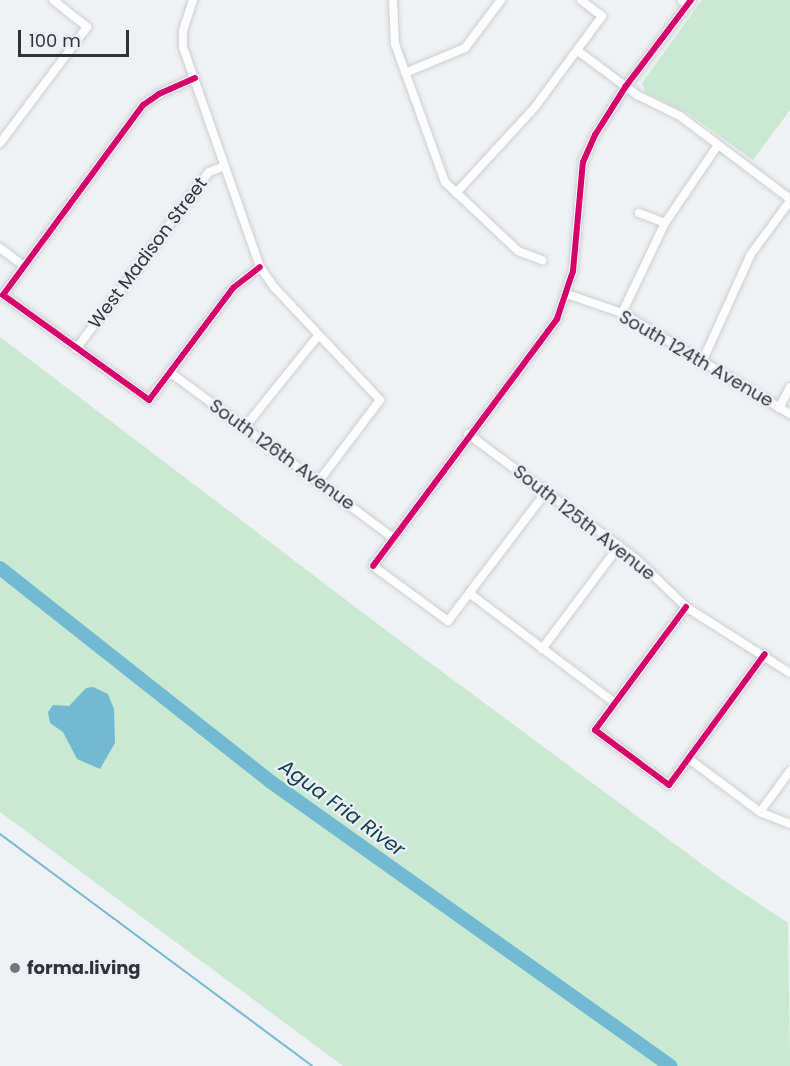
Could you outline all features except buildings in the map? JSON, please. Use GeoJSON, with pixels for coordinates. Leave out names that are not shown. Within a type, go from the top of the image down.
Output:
{"type":"FeatureCollection","features":[{"type":"Feature","properties":{"kind":"street"},"geometry":{"type":"LineString","coordinates":[[0,143],[87,27],[53,0]]}},
{"type":"Feature","properties":{"kind":"street"},"geometry":{"type":"LineString","coordinates":[[193,0],[183,31],[183,47],[260,267],[318,336],[380,400],[319,481]]}},
{"type":"Feature","properties":{"kind":"street"},"geometry":{"type":"LineString","coordinates":[[393,0],[395,44],[445,182],[518,251],[542,260]]}},
{"type":"Feature","properties":{"kind":"street"},"geometry":{"type":"LineString","coordinates":[[405,73],[465,48],[501,0]]}},
{"type":"Feature","properties":{"kind":"street"},"geometry":{"type":"LineString","coordinates":[[456,193],[535,107],[602,16],[581,0]]}},
{"type":"Feature","properties":{"kind":"street"},"geometry":{"type":"LineString","coordinates":[[546,492],[448,621],[373,566],[468,434],[557,319],[567,294],[576,249],[583,162],[595,135],[626,86],[687,1]]}},
{"type":"Feature","properties":{"kind":"street"},"geometry":{"type":"LineString","coordinates":[[578,51],[626,86],[680,116],[790,200],[751,254],[702,362]]}},
{"type":"Feature","properties":{"kind":"street"},"geometry":{"type":"LineString","coordinates":[[195,78],[159,94],[143,105],[3,295],[149,400],[233,288],[260,267]]}},
{"type":"Feature","properties":{"kind":"street"},"geometry":{"type":"LineString","coordinates":[[622,313],[665,223],[718,145]]}},
{"type":"Feature","properties":{"kind":"street","name":"West Madison Street"},"geometry":{"type":"LineString","coordinates":[[76,349],[209,172],[225,165]]}},
{"type":"Feature","properties":{"kind":"street"},"geometry":{"type":"LineString","coordinates":[[639,213],[665,223]]}},
{"type":"Feature","properties":{"kind":"street"},"geometry":{"type":"LineString","coordinates":[[0,248],[24,266]]}},
{"type":"Feature","properties":{"kind":"street","name":"South 124th Avenue"},"geometry":{"type":"LineString","coordinates":[[567,294],[622,313],[790,414]]}},
{"type":"Feature","properties":{"kind":"street"},"geometry":{"type":"LineString","coordinates":[[244,428],[318,336]]}},
{"type":"Feature","properties":{"kind":"street","name":"South 126th Avenue"},"geometry":{"type":"LineString","coordinates":[[171,373],[393,538]]}},
{"type":"Feature","properties":{"kind":"street"},"geometry":{"type":"LineString","coordinates":[[779,408],[790,387]]}},
{"type":"Feature","properties":{"kind":"street","name":"South 125th Avenue"},"geometry":{"type":"LineString","coordinates":[[468,434],[619,546],[686,607],[765,654],[790,672]]}},
{"type":"Feature","properties":{"kind":"street"},"geometry":{"type":"LineString","coordinates":[[542,649],[619,546]]}},
{"type":"Feature","properties":{"kind":"street"},"geometry":{"type":"LineString","coordinates":[[469,593],[615,703]]}},
{"type":"Feature","properties":{"kind":"street"},"geometry":{"type":"LineString","coordinates":[[686,607],[595,730],[669,785],[765,654]]}},
{"type":"Feature","properties":{"kind":"street"},"geometry":{"type":"LineString","coordinates":[[689,759],[760,812],[789,824]]}},
{"type":"Feature","properties":{"kind":"street"},"geometry":{"type":"LineString","coordinates":[[760,812],[790,771]]}},
{"type":"Feature","properties":{"kind":"green space"},"geometry":{"type":"Polygon","coordinates":[[[702,0],[790,0],[790,110],[753,160],[689,114],[646,93],[642,83],[702,0]]]}},
{"type":"Feature","properties":{"kind":"green space"},"geometry":{"type":"Polygon","coordinates":[[[0,337],[383,628],[722,879],[788,923],[790,1066],[343,1066],[0,812],[0,337]]]}},
{"type":"Feature","properties":{"kind":"water"},"geometry":{"type":"Polygon","coordinates":[[[93,687],[108,694],[114,709],[115,743],[100,769],[77,759],[63,732],[50,723],[48,712],[53,705],[69,706],[86,688],[93,687]]]}},
{"type":"Feature","properties":{"kind":"waterway","name":"Agua Fria River"},"geometry":{"type":"LineString","coordinates":[[0,568],[271,782],[670,1066]]}},
{"type":"Feature","properties":{"kind":"waterway"},"geometry":{"type":"LineString","coordinates":[[0,834],[312,1066]]}},
{"type":"Feature","properties":{"kind":"cycle path"},"geometry":{"type":"LineString","coordinates":[[373,566],[557,319],[573,271],[583,162],[595,135],[626,86],[691,0]]}},
{"type":"Feature","properties":{"kind":"cycle path"},"geometry":{"type":"LineString","coordinates":[[195,78],[159,94],[143,105],[3,295],[149,400],[233,288],[260,267]]}},
{"type":"Feature","properties":{"kind":"cycle path"},"geometry":{"type":"LineString","coordinates":[[686,607],[595,730],[669,785],[765,654]]}},
{"type":"Feature","properties":{"kind":"place","name":"forma.living"},"geometry":{"type":"Point","coordinates":[15,968]}}]}
